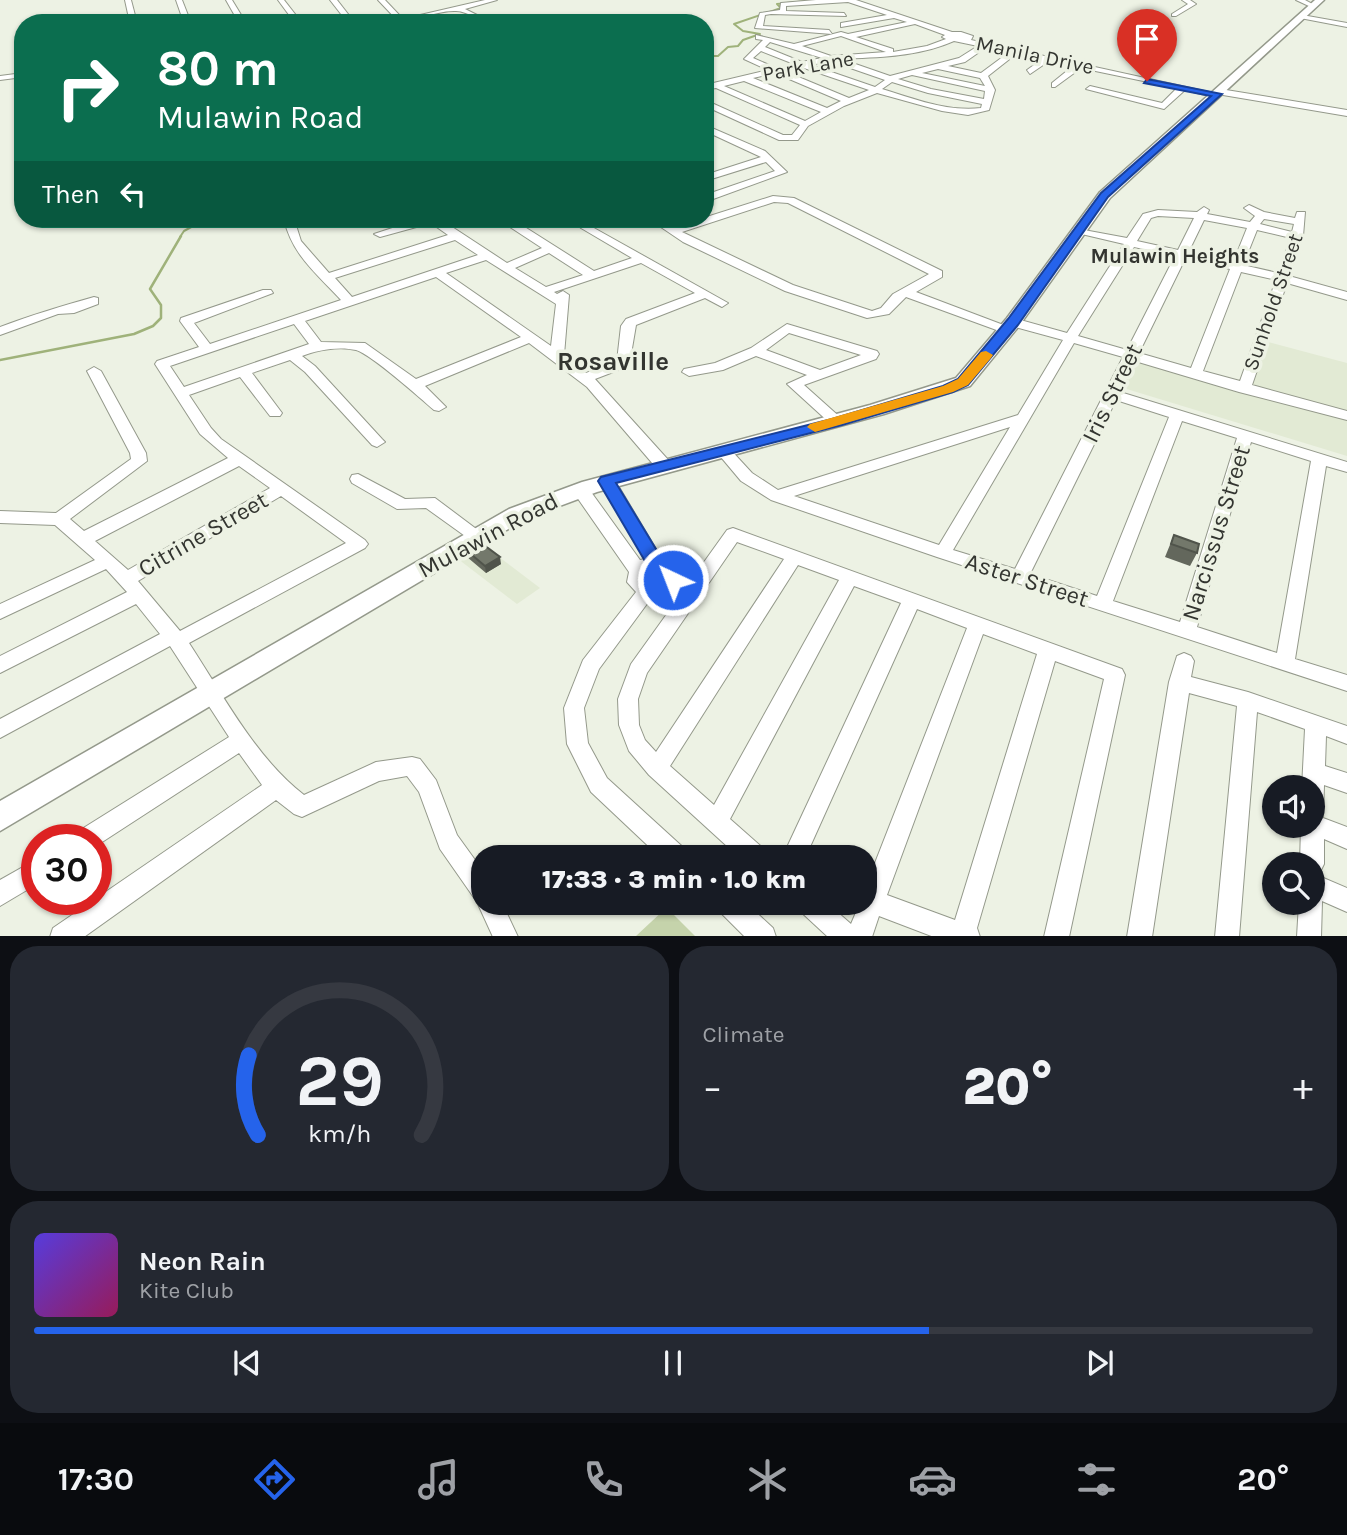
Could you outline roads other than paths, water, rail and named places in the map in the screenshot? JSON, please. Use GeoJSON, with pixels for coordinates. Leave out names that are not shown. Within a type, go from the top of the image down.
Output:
{"type":"FeatureCollection","features":[{"type":"Feature","properties":{"kind":"main road","name":"Mulawin Road"},"geometry":{"type":"LineString","coordinates":[[0,817],[209,692],[517,514],[607,481],[837,422],[948,389],[963,382],[1010,326],[1077,230],[1105,195],[1308,6]]}},
{"type":"Feature","properties":{"kind":"street"},"geometry":{"type":"LineString","coordinates":[[281,0],[292,14]]}},
{"type":"Feature","properties":{"kind":"street"},"geometry":{"type":"LineString","coordinates":[[333,0],[345,14]]}},
{"type":"Feature","properties":{"kind":"street"},"geometry":{"type":"LineString","coordinates":[[382,0],[395,14]]}},
{"type":"Feature","properties":{"kind":"street"},"geometry":{"type":"LineString","coordinates":[[424,14],[489,0]]}},
{"type":"Feature","properties":{"kind":"street"},"geometry":{"type":"LineString","coordinates":[[783,12],[783,4],[849,0]]}},
{"type":"Feature","properties":{"kind":"street","name":"Manila Drive"},"geometry":{"type":"LineString","coordinates":[[849,0],[951,37],[970,38],[966,40],[984,45],[1184,89],[1347,113]]}},
{"type":"Feature","properties":{"kind":"street"},"geometry":{"type":"LineString","coordinates":[[1174,15],[1193,4],[1185,0]]}},
{"type":"Feature","properties":{"kind":"street"},"geometry":{"type":"LineString","coordinates":[[802,4],[899,54],[936,66],[983,76],[991,90],[986,106]]}},
{"type":"Feature","properties":{"kind":"street"},"geometry":{"type":"LineString","coordinates":[[1308,6],[1347,25]]}},
{"type":"Feature","properties":{"kind":"street"},"geometry":{"type":"LineString","coordinates":[[459,8],[471,14]]}},
{"type":"Feature","properties":{"kind":"street"},"geometry":{"type":"LineString","coordinates":[[795,46],[818,40],[874,9]]}},
{"type":"Feature","properties":{"kind":"street"},"geometry":{"type":"LineString","coordinates":[[844,26],[783,12],[762,14],[759,28],[765,36],[890,80],[986,106]]}},
{"type":"Feature","properties":{"kind":"street"},"geometry":{"type":"LineString","coordinates":[[761,20],[844,26],[894,16]]}},
{"type":"Feature","properties":{"kind":"street"},"geometry":{"type":"LineString","coordinates":[[765,36],[844,26],[914,22]]}},
{"type":"Feature","properties":{"kind":"street"},"geometry":{"type":"LineString","coordinates":[[765,36],[759,48],[748,59],[849,101]]}},
{"type":"Feature","properties":{"kind":"street","name":"Park Lane"},"geometry":{"type":"LineString","coordinates":[[716,85],[830,58],[899,54],[929,48],[951,37]]}},
{"type":"Feature","properties":{"kind":"street"},"geometry":{"type":"LineString","coordinates":[[818,40],[886,64]]}},
{"type":"Feature","properties":{"kind":"street"},"geometry":{"type":"LineString","coordinates":[[714,107],[782,138],[794,138],[805,124],[827,111],[874,91],[890,80],[907,73],[962,60],[984,45]]}},
{"type":"Feature","properties":{"kind":"street"},"geometry":{"type":"LineString","coordinates":[[759,48],[874,91],[961,112],[986,106]]}},
{"type":"Feature","properties":{"kind":"street"},"geometry":{"type":"LineString","coordinates":[[983,76],[1015,51]]}},
{"type":"Feature","properties":{"kind":"street"},"geometry":{"type":"LineString","coordinates":[[1030,72],[1048,58]]}},
{"type":"Feature","properties":{"kind":"street"},"geometry":{"type":"LineString","coordinates":[[1055,85],[1080,65]]}},
{"type":"Feature","properties":{"kind":"street"},"geometry":{"type":"LineString","coordinates":[[897,68],[907,73],[991,90]]}},
{"type":"Feature","properties":{"kind":"street"},"geometry":{"type":"LineString","coordinates":[[1113,72],[1087,91],[1164,106],[1184,89]]}},
{"type":"Feature","properties":{"kind":"street"},"geometry":{"type":"LineString","coordinates":[[745,78],[827,111]]}},
{"type":"Feature","properties":{"kind":"street"},"geometry":{"type":"LineString","coordinates":[[1127,98],[1147,81]]}},
{"type":"Feature","properties":{"kind":"street"},"geometry":{"type":"LineString","coordinates":[[716,85],[805,124]]}},
{"type":"Feature","properties":{"kind":"street"},"geometry":{"type":"LineString","coordinates":[[714,132],[769,158],[782,172],[714,195]]}},
{"type":"Feature","properties":{"kind":"street"},"geometry":{"type":"LineString","coordinates":[[714,175],[769,158]]}},
{"type":"Feature","properties":{"kind":"street"},"geometry":{"type":"LineString","coordinates":[[668,228],[789,289],[872,315],[885,312],[905,292],[938,274],[790,200],[773,199],[714,219]]}},
{"type":"Feature","properties":{"kind":"street"},"geometry":{"type":"LineString","coordinates":[[1244,209],[1259,216]]}},
{"type":"Feature","properties":{"kind":"street"},"geometry":{"type":"LineString","coordinates":[[943,553],[1070,339],[1150,213],[1259,216]]}},
{"type":"Feature","properties":{"kind":"street","name":"Iris Street"},"geometry":{"type":"LineString","coordinates":[[1020,577],[1203,213]]}},
{"type":"Feature","properties":{"kind":"street"},"geometry":{"type":"LineString","coordinates":[[1195,374],[1259,216]]}},
{"type":"Feature","properties":{"kind":"street","name":"Sunhold Street"},"geometry":{"type":"LineString","coordinates":[[1244,389],[1299,224],[1259,216]]}},
{"type":"Feature","properties":{"kind":"street"},"geometry":{"type":"LineString","coordinates":[[291,228],[301,250],[350,302]]}},
{"type":"Feature","properties":{"kind":"street"},"geometry":{"type":"LineString","coordinates":[[380,234],[401,228]]}},
{"type":"Feature","properties":{"kind":"street"},"geometry":{"type":"LineString","coordinates":[[445,228],[564,304]]}},
{"type":"Feature","properties":{"kind":"street"},"geometry":{"type":"LineString","coordinates":[[518,228],[592,275]]}},
{"type":"Feature","properties":{"kind":"street"},"geometry":{"type":"LineString","coordinates":[[589,228],[722,303]]}},
{"type":"Feature","properties":{"kind":"street"},"geometry":{"type":"LineString","coordinates":[[674,232],[686,228]]}},
{"type":"Feature","properties":{"kind":"street"},"geometry":{"type":"LineString","coordinates":[[1077,230],[1347,296]]}},
{"type":"Feature","properties":{"kind":"street"},"geometry":{"type":"LineString","coordinates":[[327,277],[456,236]]}},
{"type":"Feature","properties":{"kind":"street"},"geometry":{"type":"LineString","coordinates":[[508,267],[550,249]]}},
{"type":"Feature","properties":{"kind":"street"},"geometry":{"type":"LineString","coordinates":[[0,729],[359,544],[239,459],[205,431],[162,364],[486,256]]}},
{"type":"Feature","properties":{"kind":"street"},"geometry":{"type":"LineString","coordinates":[[546,291],[642,258]]}},
{"type":"Feature","properties":{"kind":"street"},"geometry":{"type":"LineString","coordinates":[[438,273],[584,378],[665,467]]}},
{"type":"Feature","properties":{"kind":"street"},"geometry":{"type":"LineString","coordinates":[[557,356],[564,304],[562,285]]}},
{"type":"Feature","properties":{"kind":"street"},"geometry":{"type":"LineString","coordinates":[[905,292],[1010,326],[1070,339],[1347,416]]}},
{"type":"Feature","properties":{"kind":"street"},"geometry":{"type":"LineString","coordinates":[[207,349],[186,321],[267,293]]}},
{"type":"Feature","properties":{"kind":"street"},"geometry":{"type":"LineString","coordinates":[[584,378],[624,363],[627,326],[631,322],[705,294]]}},
{"type":"Feature","properties":{"kind":"street"},"geometry":{"type":"LineString","coordinates":[[0,331],[57,310],[70,310],[94,301]]}},
{"type":"Feature","properties":{"kind":"street"},"geometry":{"type":"LineString","coordinates":[[297,319],[317,346]]}},
{"type":"Feature","properties":{"kind":"street"},"geometry":{"type":"LineString","coordinates":[[690,372],[718,367],[756,351],[787,328],[872,354],[794,384],[837,422]]}},
{"type":"Feature","properties":{"kind":"street"},"geometry":{"type":"LineString","coordinates":[[415,385],[529,338]]}},
{"type":"Feature","properties":{"kind":"street"},"geometry":{"type":"LineString","coordinates":[[181,393],[317,346],[360,345],[415,385],[439,407]]}},
{"type":"Feature","properties":{"kind":"street"},"geometry":{"type":"LineString","coordinates":[[756,351],[821,375]]}},
{"type":"Feature","properties":{"kind":"street"},"geometry":{"type":"LineString","coordinates":[[292,355],[310,369],[377,442]]}},
{"type":"Feature","properties":{"kind":"street"},"geometry":{"type":"LineString","coordinates":[[59,519],[139,461],[138,453],[94,371]]}},
{"type":"Feature","properties":{"kind":"street"},"geometry":{"type":"LineString","coordinates":[[243,371],[275,413]]}},
{"type":"Feature","properties":{"kind":"street"},"geometry":{"type":"LineString","coordinates":[[1112,394],[1347,467]]}},
{"type":"Feature","properties":{"kind":"street"},"geometry":{"type":"LineString","coordinates":[[1103,604],[1177,415]]}},
{"type":"Feature","properties":{"kind":"street"},"geometry":{"type":"LineString","coordinates":[[777,496],[1023,418]]}},
{"type":"Feature","properties":{"kind":"street","name":"Narcissus Street"},"geometry":{"type":"LineString","coordinates":[[1185,632],[1246,435]]}},
{"type":"Feature","properties":{"kind":"street","name":"Aster Street"},"geometry":{"type":"LineString","coordinates":[[723,450],[745,478],[777,496],[943,553],[1347,683]]}},
{"type":"Feature","properties":{"kind":"street"},"geometry":{"type":"LineString","coordinates":[[84,539],[239,459]]}},
{"type":"Feature","properties":{"kind":"street"},"geometry":{"type":"LineString","coordinates":[[1285,663],[1319,459]]}},
{"type":"Feature","properties":{"kind":"street"},"geometry":{"type":"LineString","coordinates":[[358,479],[402,505],[429,502],[478,537]]}},
{"type":"Feature","properties":{"kind":"street"},"geometry":{"type":"LineString","coordinates":[[607,481],[656,563],[669,569],[673,580],[664,589],[648,590],[636,582],[638,571],[645,565],[656,563]]}},
{"type":"Feature","properties":{"kind":"street","name":"Citrine Street"},"geometry":{"type":"LineString","coordinates":[[0,665],[132,587],[281,489]]}},
{"type":"Feature","properties":{"kind":"street"},"geometry":{"type":"LineString","coordinates":[[580,489],[638,571]]}},
{"type":"Feature","properties":{"kind":"street"},"geometry":{"type":"LineString","coordinates":[[0,517],[59,519],[108,561],[174,638],[277,787],[302,807],[376,772],[412,766],[428,787],[448,841],[471,873]]}},
{"type":"Feature","properties":{"kind":"street"},"geometry":{"type":"LineString","coordinates":[[607,527],[630,520]]}},
{"type":"Feature","properties":{"kind":"street"},"geometry":{"type":"LineString","coordinates":[[742,845],[657,768],[636,745],[629,724],[628,699],[638,670],[733,534],[1115,675],[1056,936]]}},
{"type":"Feature","properties":{"kind":"street"},"geometry":{"type":"LineString","coordinates":[[657,768],[795,556]]}},
{"type":"Feature","properties":{"kind":"street"},"geometry":{"type":"LineString","coordinates":[[0,612],[108,561]]}},
{"type":"Feature","properties":{"kind":"street"},"geometry":{"type":"LineString","coordinates":[[716,823],[850,576]]}},
{"type":"Feature","properties":{"kind":"street"},"geometry":{"type":"LineString","coordinates":[[648,590],[590,666],[574,708],[578,744],[598,785],[664,845]]}},
{"type":"Feature","properties":{"kind":"street"},"geometry":{"type":"LineString","coordinates":[[799,845],[912,600]]}},
{"type":"Feature","properties":{"kind":"street"},"geometry":{"type":"LineString","coordinates":[[877,894],[977,626]]}},
{"type":"Feature","properties":{"kind":"street"},"geometry":{"type":"LineString","coordinates":[[877,903],[964,936],[1048,650]]}},
{"type":"Feature","properties":{"kind":"street"},"geometry":{"type":"LineString","coordinates":[[1139,936],[1181,672],[1248,701],[1347,735]]}},
{"type":"Feature","properties":{"kind":"street"},"geometry":{"type":"LineString","coordinates":[[1227,936],[1248,701]]}},
{"type":"Feature","properties":{"kind":"street"},"geometry":{"type":"LineString","coordinates":[[1316,723],[1316,773],[1347,783]]}},
{"type":"Feature","properties":{"kind":"street"},"geometry":{"type":"LineString","coordinates":[[110,824],[242,740]]}},
{"type":"Feature","properties":{"kind":"street"},"geometry":{"type":"LineString","coordinates":[[62,936],[277,787]]}},
{"type":"Feature","properties":{"kind":"street"},"geometry":{"type":"LineString","coordinates":[[1325,830],[1347,838]]}},
{"type":"Feature","properties":{"kind":"street"},"geometry":{"type":"LineString","coordinates":[[0,894],[21,880]]}},
{"type":"Feature","properties":{"kind":"street"},"geometry":{"type":"LineString","coordinates":[[1325,891],[1347,900]]}},
{"type":"Feature","properties":{"kind":"street"},"geometry":{"type":"LineString","coordinates":[[495,915],[506,936]]}},
{"type":"Feature","properties":{"kind":"street"},"geometry":{"type":"LineString","coordinates":[[741,915],[764,936]]}},
{"type":"Feature","properties":{"kind":"street"},"geometry":{"type":"LineString","coordinates":[[822,915],[846,936]]}},
{"type":"Feature","properties":{"kind":"street"},"geometry":{"type":"LineString","coordinates":[[859,936],[868,915]]}},
{"type":"Feature","properties":{"kind":"street"},"geometry":{"type":"LineString","coordinates":[[1309,936],[1310,915]]}},
{"type":"Feature","properties":{"kind":"waterway"},"geometry":{"type":"LineString","coordinates":[[714,56],[760,34],[743,31],[734,24],[781,8],[777,4],[807,1]]}},
{"type":"Feature","properties":{"kind":"waterway"},"geometry":{"type":"LineString","coordinates":[[180,237],[190,228]]}},
{"type":"Feature","properties":{"kind":"waterway"},"geometry":{"type":"LineString","coordinates":[[0,360],[134,334],[153,326],[161,318],[161,305],[150,289],[181,236]]}},
{"type":"Feature","properties":{"kind":"district","name":"Mulawin Heights"},"geometry":{"type":"Point","coordinates":[1175,256]}},
{"type":"Feature","properties":{"kind":"district","name":"Rosaville"},"geometry":{"type":"Point","coordinates":[613,361]}}]}
